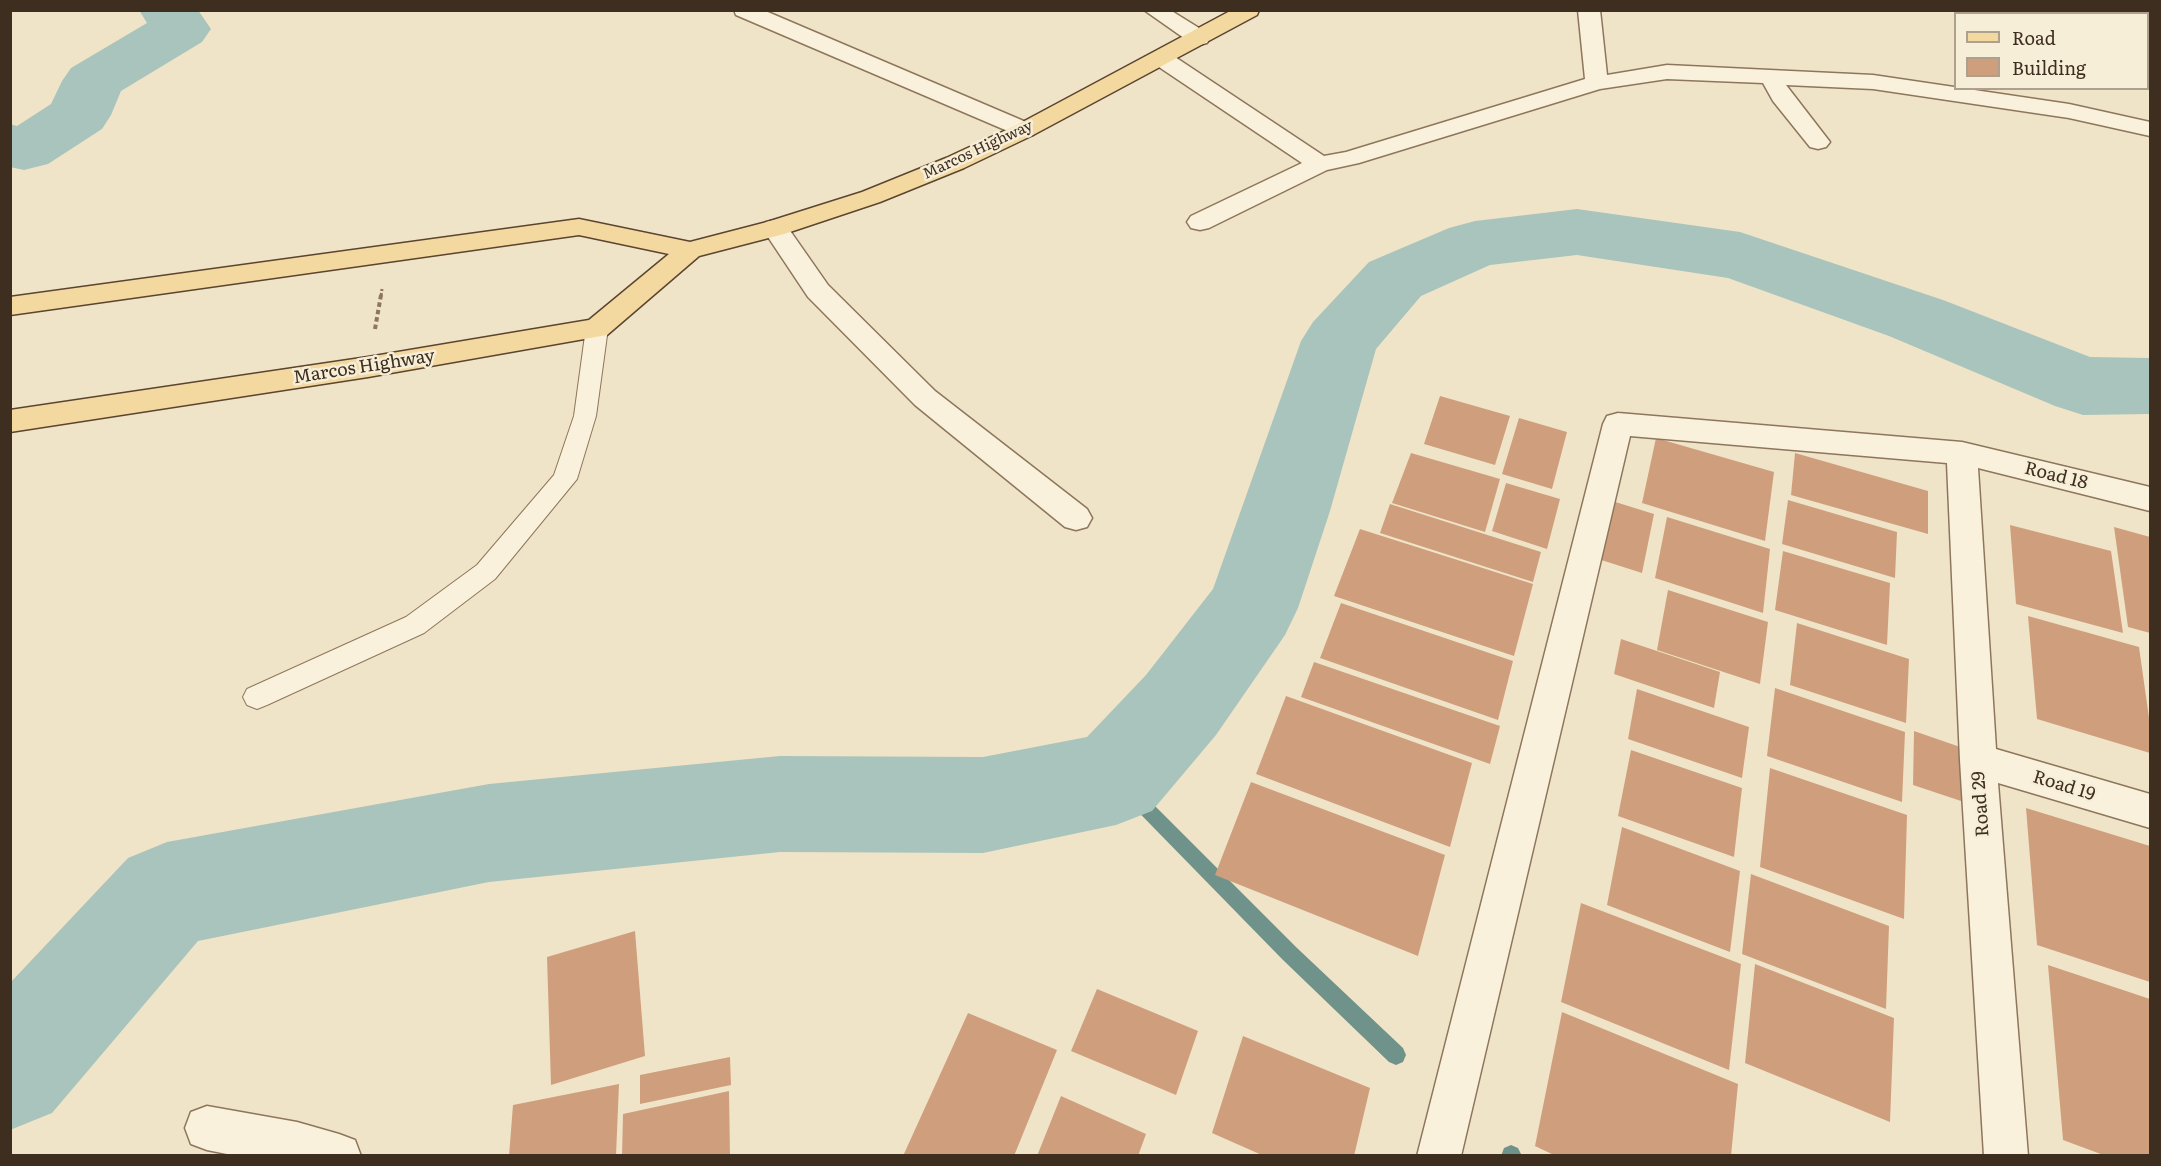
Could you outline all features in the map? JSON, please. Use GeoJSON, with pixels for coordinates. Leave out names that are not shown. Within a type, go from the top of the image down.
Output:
{"type":"FeatureCollection","features":[{"type":"Feature","properties":{"kind":"main road","name":"Marcos Highway"},"geometry":{"type":"LineString","coordinates":[[10,421],[368,367],[597,328],[690,250],[775,228],[892,188],[956,163],[1025,130],[1249,10]]}},
{"type":"Feature","properties":{"kind":"main road","name":"Marcos Highway"},"geometry":{"type":"LineString","coordinates":[[10,306],[579,226],[690,250]]}},
{"type":"Feature","properties":{"kind":"street"},"geometry":{"type":"LineString","coordinates":[[744,10],[1025,130]]}},
{"type":"Feature","properties":{"kind":"street"},"geometry":{"type":"LineString","coordinates":[[1154,10],[1199,38]]}},
{"type":"Feature","properties":{"kind":"street"},"geometry":{"type":"LineString","coordinates":[[1589,10],[1597,83]]}},
{"type":"Feature","properties":{"kind":"street"},"geometry":{"type":"LineString","coordinates":[[1161,58],[1320,164]]}},
{"type":"Feature","properties":{"kind":"street"},"geometry":{"type":"LineString","coordinates":[[1200,222],[1320,164],[1350,158],[1597,83],[1667,72],[1874,81],[2069,111],[2151,129]]}},
{"type":"Feature","properties":{"kind":"street"},"geometry":{"type":"LineString","coordinates":[[1771,77],[1781,96],[1818,142]]}},
{"type":"Feature","properties":{"kind":"street"},"geometry":{"type":"LineString","coordinates":[[775,228],[818,291],[925,398],[1076,518]]}},
{"type":"Feature","properties":{"kind":"street","name":"Road 18"},"geometry":{"type":"LineString","coordinates":[[1439,1155],[1618,424],[1962,453],[2151,499]]}},
{"type":"Feature","properties":{"kind":"street","name":"Road 29"},"geometry":{"type":"LineString","coordinates":[[1962,453],[1978,760],[2006,1155]]}},
{"type":"Feature","properties":{"kind":"street","name":"Road 19"},"geometry":{"type":"LineString","coordinates":[[1978,760],[2151,811]]}},
{"type":"Feature","properties":{"kind":"street"},"geometry":{"type":"LineString","coordinates":[[207,1128],[297,1144],[339,1155]]}},
{"type":"Feature","properties":{"kind":"lane"},"geometry":{"type":"LineString","coordinates":[[257,697],[415,625],[486,572],[566,479],[585,416],[597,328]]}},
{"type":"Feature","properties":{"kind":"path"},"geometry":{"type":"LineString","coordinates":[[368,367],[388,253]]}},
{"type":"Feature","properties":{"kind":"building"},"geometry":{"type":"Polygon","coordinates":[[[1440,396],[1510,416],[1495,465],[1424,444],[1440,396]]]}},
{"type":"Feature","properties":{"kind":"building"},"geometry":{"type":"Polygon","coordinates":[[[1519,418],[1567,432],[1552,489],[1502,474],[1519,418]]]}},
{"type":"Feature","properties":{"kind":"building"},"geometry":{"type":"Polygon","coordinates":[[[1656,438],[1774,472],[1765,541],[1642,503],[1656,438]]]}},
{"type":"Feature","properties":{"kind":"building"},"geometry":{"type":"Polygon","coordinates":[[[1411,453],[1500,479],[1485,532],[1392,503],[1411,453]]]}},
{"type":"Feature","properties":{"kind":"building"},"geometry":{"type":"Polygon","coordinates":[[[1795,453],[1928,491],[1928,534],[1791,495],[1795,453]]]}},
{"type":"Feature","properties":{"kind":"building"},"geometry":{"type":"Polygon","coordinates":[[[1506,483],[1560,499],[1547,549],[1492,531],[1506,483]]]}},
{"type":"Feature","properties":{"kind":"building"},"geometry":{"type":"Polygon","coordinates":[[[1609,500],[1654,514],[1642,573],[1595,558],[1609,500]]]}},
{"type":"Feature","properties":{"kind":"building"},"geometry":{"type":"Polygon","coordinates":[[[1788,500],[1897,532],[1895,578],[1782,544],[1788,500]]]}},
{"type":"Feature","properties":{"kind":"building"},"geometry":{"type":"Polygon","coordinates":[[[1390,504],[1541,552],[1533,582],[1380,533],[1390,504]]]}},
{"type":"Feature","properties":{"kind":"building"},"geometry":{"type":"Polygon","coordinates":[[[1667,517],[1770,549],[1763,613],[1655,578],[1667,517]]]}},
{"type":"Feature","properties":{"kind":"building"},"geometry":{"type":"Polygon","coordinates":[[[2010,525],[2111,551],[2123,633],[2016,604],[2010,525]]]}},
{"type":"Feature","properties":{"kind":"building"},"geometry":{"type":"Polygon","coordinates":[[[2114,527],[2150,537],[2150,633],[2128,627],[2114,527]]]}},
{"type":"Feature","properties":{"kind":"building"},"geometry":{"type":"Polygon","coordinates":[[[1360,529],[1533,584],[1514,656],[1334,596],[1360,529]]]}},
{"type":"Feature","properties":{"kind":"building"},"geometry":{"type":"Polygon","coordinates":[[[1783,551],[1890,583],[1887,645],[1775,610],[1783,551]]]}},
{"type":"Feature","properties":{"kind":"building"},"geometry":{"type":"Polygon","coordinates":[[[1668,590],[1768,622],[1760,684],[1657,650],[1668,590]]]}},
{"type":"Feature","properties":{"kind":"building"},"geometry":{"type":"Polygon","coordinates":[[[1341,603],[1513,661],[1498,720],[1320,658],[1341,603]]]}},
{"type":"Feature","properties":{"kind":"building"},"geometry":{"type":"Polygon","coordinates":[[[2028,616],[2139,647],[2150,725],[2150,753],[2037,719],[2028,616]]]}},
{"type":"Feature","properties":{"kind":"building"},"geometry":{"type":"Polygon","coordinates":[[[1797,623],[1909,659],[1906,723],[1790,685],[1797,623]]]}},
{"type":"Feature","properties":{"kind":"building"},"geometry":{"type":"Polygon","coordinates":[[[1621,639],[1720,672],[1714,708],[1614,674],[1621,639]]]}},
{"type":"Feature","properties":{"kind":"building"},"geometry":{"type":"Polygon","coordinates":[[[1314,662],[1500,726],[1490,764],[1301,697],[1314,662]]]}},
{"type":"Feature","properties":{"kind":"building"},"geometry":{"type":"Polygon","coordinates":[[[1775,688],[1905,732],[1902,802],[1767,756],[1775,688]]]}},
{"type":"Feature","properties":{"kind":"building"},"geometry":{"type":"Polygon","coordinates":[[[1637,689],[1749,727],[1742,778],[1628,739],[1637,689]]]}},
{"type":"Feature","properties":{"kind":"building"},"geometry":{"type":"Polygon","coordinates":[[[1286,696],[1472,763],[1450,847],[1256,774],[1286,696]]]}},
{"type":"Feature","properties":{"kind":"building"},"geometry":{"type":"Polygon","coordinates":[[[1914,731],[1966,749],[1967,803],[1913,785],[1914,731]]]}},
{"type":"Feature","properties":{"kind":"building"},"geometry":{"type":"Polygon","coordinates":[[[1631,750],[1742,788],[1734,857],[1618,816],[1631,750]]]}},
{"type":"Feature","properties":{"kind":"building"},"geometry":{"type":"Polygon","coordinates":[[[1770,768],[1907,815],[1904,919],[1760,867],[1770,768]]]}},
{"type":"Feature","properties":{"kind":"building"},"geometry":{"type":"Polygon","coordinates":[[[1251,782],[1445,855],[1418,956],[1215,875],[1251,782]]]}},
{"type":"Feature","properties":{"kind":"building"},"geometry":{"type":"Polygon","coordinates":[[[2026,808],[2150,846],[2150,982],[2037,945],[2026,808]]]}},
{"type":"Feature","properties":{"kind":"building"},"geometry":{"type":"Polygon","coordinates":[[[1622,827],[1740,871],[1730,952],[1607,905],[1622,827]]]}},
{"type":"Feature","properties":{"kind":"building"},"geometry":{"type":"Polygon","coordinates":[[[1751,874],[1889,926],[1886,1009],[1742,954],[1751,874]]]}},
{"type":"Feature","properties":{"kind":"building"},"geometry":{"type":"Polygon","coordinates":[[[1581,903],[1741,964],[1729,1070],[1561,1002],[1581,903]]]}},
{"type":"Feature","properties":{"kind":"building"},"geometry":{"type":"Polygon","coordinates":[[[635,931],[645,1056],[551,1085],[547,957],[635,931]]]}},
{"type":"Feature","properties":{"kind":"building"},"geometry":{"type":"Polygon","coordinates":[[[1755,964],[1894,1018],[1890,1122],[1745,1063],[1755,964]]]}},
{"type":"Feature","properties":{"kind":"building"},"geometry":{"type":"Polygon","coordinates":[[[2048,965],[2150,999],[2150,1156],[2106,1156],[2063,1140],[2048,965]]]}},
{"type":"Feature","properties":{"kind":"building"},"geometry":{"type":"Polygon","coordinates":[[[1097,989],[1198,1031],[1176,1095],[1071,1051],[1097,989]]]}},
{"type":"Feature","properties":{"kind":"building"},"geometry":{"type":"Polygon","coordinates":[[[1562,1012],[1738,1084],[1731,1156],[1556,1156],[1535,1146],[1562,1012]]]}},
{"type":"Feature","properties":{"kind":"building"},"geometry":{"type":"Polygon","coordinates":[[[968,1013],[1057,1050],[1014,1156],[903,1156],[968,1013]]]}},
{"type":"Feature","properties":{"kind":"building"},"geometry":{"type":"Polygon","coordinates":[[[1243,1036],[1370,1088],[1354,1156],[1264,1156],[1212,1133],[1243,1036]]]}},
{"type":"Feature","properties":{"kind":"building"},"geometry":{"type":"Polygon","coordinates":[[[730,1057],[731,1085],[640,1104],[640,1075],[730,1057]]]}},
{"type":"Feature","properties":{"kind":"building"},"geometry":{"type":"Polygon","coordinates":[[[619,1084],[616,1156],[509,1156],[513,1105],[619,1084]]]}},
{"type":"Feature","properties":{"kind":"building"},"geometry":{"type":"Polygon","coordinates":[[[729,1091],[730,1156],[622,1156],[623,1114],[729,1091]]]}},
{"type":"Feature","properties":{"kind":"building"},"geometry":{"type":"Polygon","coordinates":[[[1061,1096],[1146,1134],[1138,1156],[1037,1156],[1061,1096]]]}},
{"type":"Feature","properties":{"kind":"waterway"},"geometry":{"type":"LineString","coordinates":[[10,144],[24,150],[79,115],[93,81],[181,29],[168,10]]}},
{"type":"Feature","properties":{"kind":"waterway"},"geometry":{"type":"LineString","coordinates":[[10,1071],[167,895],[489,833],[780,804],[983,805],[1116,778],[1181,705],[1252,608],[1286,511],[1340,341],[1395,279],[1475,244],[1577,232],[1740,256],[1916,318],[2083,386],[2150,386]]}},
{"type":"Feature","properties":{"kind":"waterway"},"geometry":{"type":"LineString","coordinates":[[1116,778],[1289,953],[1396,1055]]}}]}
